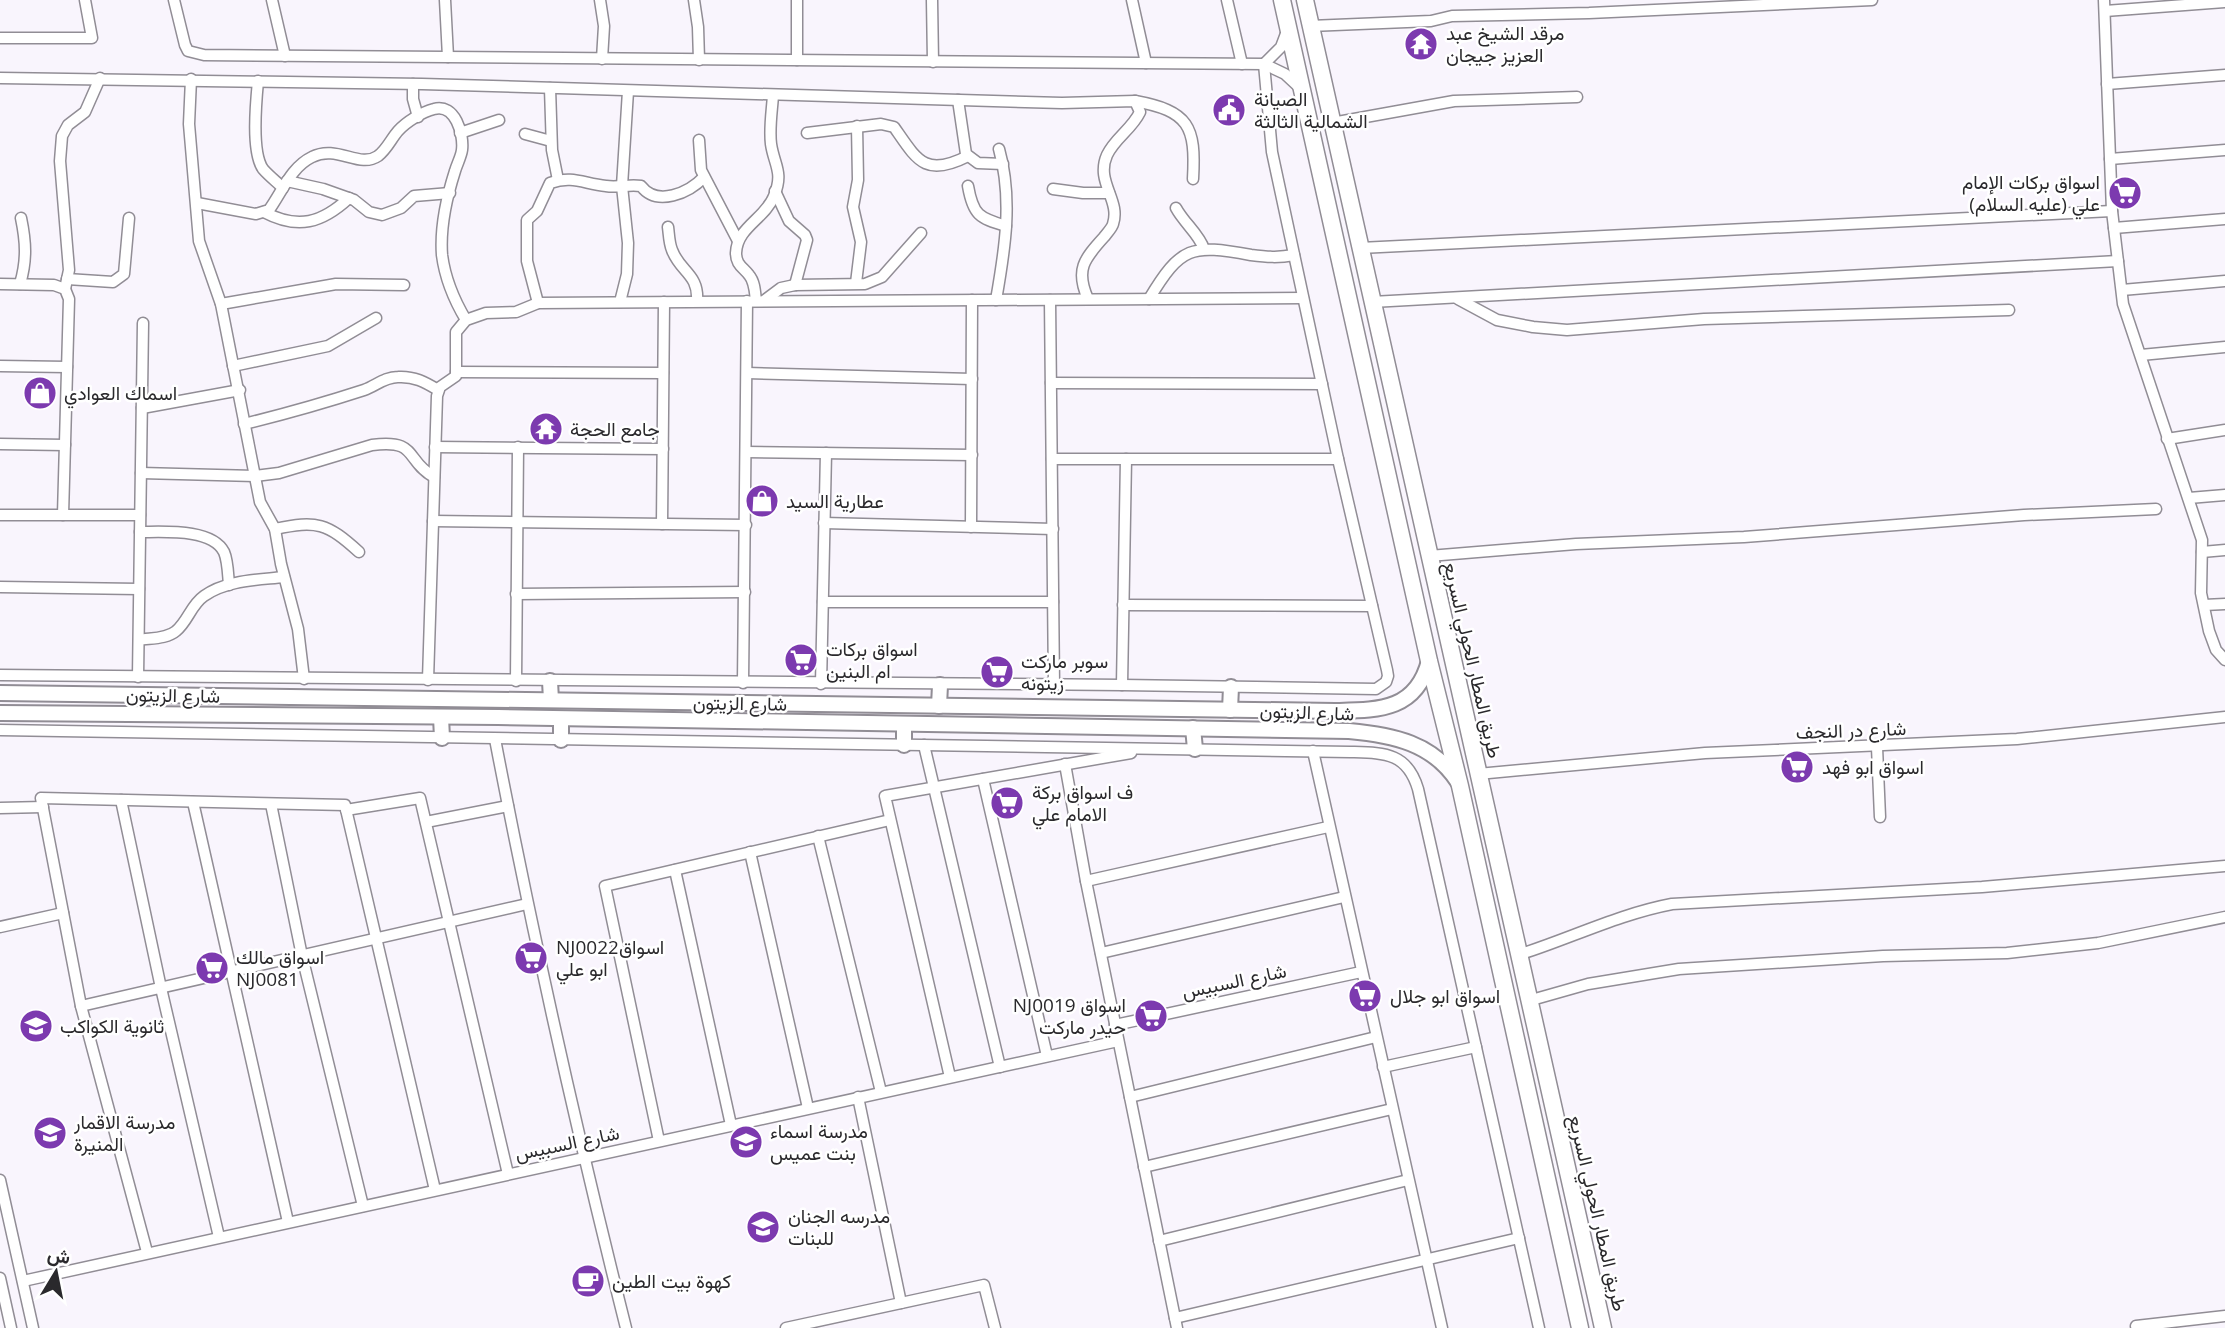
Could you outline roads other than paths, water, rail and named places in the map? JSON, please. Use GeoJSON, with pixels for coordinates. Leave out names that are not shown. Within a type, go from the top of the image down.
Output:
{"type":"FeatureCollection","features":[{"type":"Feature","properties":{"kind":"highway"},"geometry":{"type":"LineString","coordinates":[[1282,0],[1580,1328]]}},
{"type":"Feature","properties":{"kind":"highway","name":"طريق المطار الحولي السريع"},"geometry":{"type":"LineString","coordinates":[[1304,0],[1603,1328]]}},
{"type":"Feature","properties":{"kind":"main road","name":"شارع الزيتون"},"geometry":{"type":"LineString","coordinates":[[0,693],[761,705],[1371,710],[1395,705],[1409,696],[1420,684],[1429,661]]}},
{"type":"Feature","properties":{"kind":"main road"},"geometry":{"type":"LineString","coordinates":[[550,681],[551,700]]}},
{"type":"Feature","properties":{"kind":"main road"},"geometry":{"type":"LineString","coordinates":[[939,706],[940,685]]}},
{"type":"Feature","properties":{"kind":"main road"},"geometry":{"type":"LineString","coordinates":[[1230,710],[1231,687]]}},
{"type":"Feature","properties":{"kind":"main road"},"geometry":{"type":"LineString","coordinates":[[718,703],[723,713],[718,722]]}},
{"type":"Feature","properties":{"kind":"main road"},"geometry":{"type":"LineString","coordinates":[[761,705],[755,710],[755,715],[756,719],[763,723]]}},
{"type":"Feature","properties":{"kind":"main road"},"geometry":{"type":"LineString","coordinates":[[1315,731],[1321,720],[1317,711]]}},
{"type":"Feature","properties":{"kind":"main road","name":"شارع الزيتون"},"geometry":{"type":"LineString","coordinates":[[0,713],[441,717],[1363,732],[1412,743],[1431,753],[1443,762],[1460,786]]}},
{"type":"Feature","properties":{"kind":"main road"},"geometry":{"type":"LineString","coordinates":[[441,717],[442,738]]}},
{"type":"Feature","properties":{"kind":"main road"},"geometry":{"type":"LineString","coordinates":[[561,719],[561,740]]}},
{"type":"Feature","properties":{"kind":"main road"},"geometry":{"type":"LineString","coordinates":[[904,725],[905,745]]}},
{"type":"Feature","properties":{"kind":"main road"},"geometry":{"type":"LineString","coordinates":[[1193,728],[1195,750]]}},
{"type":"Feature","properties":{"kind":"street"},"geometry":{"type":"LineString","coordinates":[[0,38],[92,38],[85,0]]}},
{"type":"Feature","properties":{"kind":"street"},"geometry":{"type":"LineString","coordinates":[[174,0],[188,51],[204,55],[1264,64],[1285,74],[1302,90]]}},
{"type":"Feature","properties":{"kind":"street"},"geometry":{"type":"LineString","coordinates":[[272,0],[285,56]]}},
{"type":"Feature","properties":{"kind":"street"},"geometry":{"type":"LineString","coordinates":[[445,0],[448,57]]}},
{"type":"Feature","properties":{"kind":"street"},"geometry":{"type":"LineString","coordinates":[[600,0],[604,26],[602,59]]}},
{"type":"Feature","properties":{"kind":"street"},"geometry":{"type":"LineString","coordinates":[[694,0],[699,60]]}},
{"type":"Feature","properties":{"kind":"street"},"geometry":{"type":"LineString","coordinates":[[797,0],[797,60]]}},
{"type":"Feature","properties":{"kind":"street"},"geometry":{"type":"LineString","coordinates":[[932,0],[933,62]]}},
{"type":"Feature","properties":{"kind":"street"},"geometry":{"type":"LineString","coordinates":[[1132,0],[1146,63]]}},
{"type":"Feature","properties":{"kind":"street"},"geometry":{"type":"LineString","coordinates":[[1227,0],[1242,64]]}},
{"type":"Feature","properties":{"kind":"street"},"geometry":{"type":"LineString","coordinates":[[1310,26],[1430,21],[1452,16],[1616,12],[1872,0]]}},
{"type":"Feature","properties":{"kind":"street"},"geometry":{"type":"LineString","coordinates":[[2225,2],[2105,5],[2112,211],[2123,304],[2202,540],[2204,605],[2209,631],[2217,650],[2225,660]]}},
{"type":"Feature","properties":{"kind":"street"},"geometry":{"type":"LineString","coordinates":[[1264,64],[1281,47],[1288,24]]}},
{"type":"Feature","properties":{"kind":"street"},"geometry":{"type":"LineString","coordinates":[[0,676],[1382,687],[1388,676],[1272,152],[1264,64]]}},
{"type":"Feature","properties":{"kind":"street"},"geometry":{"type":"LineString","coordinates":[[2107,83],[2225,75]]}},
{"type":"Feature","properties":{"kind":"street"},"geometry":{"type":"LineString","coordinates":[[0,78],[413,84],[1062,103],[1135,101],[1162,106],[1177,114],[1189,129],[1195,150],[1194,179]]}},
{"type":"Feature","properties":{"kind":"street"},"geometry":{"type":"LineString","coordinates":[[63,515],[69,299],[66,284],[69,270],[60,162],[62,136],[68,125],[85,112],[100,78]]}},
{"type":"Feature","properties":{"kind":"street"},"geometry":{"type":"LineString","coordinates":[[191,79],[189,124],[199,241],[221,304],[260,502],[275,529],[298,629],[304,679]]}},
{"type":"Feature","properties":{"kind":"street"},"geometry":{"type":"LineString","coordinates":[[258,81],[255,108],[257,149],[262,167],[285,185],[323,189],[349,198],[369,212],[382,215],[401,208],[414,196],[450,192]]}},
{"type":"Feature","properties":{"kind":"street"},"geometry":{"type":"LineString","coordinates":[[413,84],[413,99],[418,117]]}},
{"type":"Feature","properties":{"kind":"street"},"geometry":{"type":"LineString","coordinates":[[550,88],[551,141],[558,180]]}},
{"type":"Feature","properties":{"kind":"street"},"geometry":{"type":"LineString","coordinates":[[620,302],[627,274],[628,243],[622,186],[628,91]]}},
{"type":"Feature","properties":{"kind":"street"},"geometry":{"type":"LineString","coordinates":[[738,241],[750,223],[767,210],[775,191],[778,165],[771,145],[773,95]]}},
{"type":"Feature","properties":{"kind":"street"},"geometry":{"type":"LineString","coordinates":[[1332,123],[1454,101],[1557,100],[1577,97]]}},
{"type":"Feature","properties":{"kind":"street"},"geometry":{"type":"LineString","coordinates":[[958,100],[965,154],[978,163],[1003,164]]}},
{"type":"Feature","properties":{"kind":"street"},"geometry":{"type":"LineString","coordinates":[[1088,299],[1081,272],[1088,254],[1113,225],[1114,210],[1102,170],[1108,153],[1140,112],[1135,101]]}},
{"type":"Feature","properties":{"kind":"street"},"geometry":{"type":"LineString","coordinates":[[197,203],[256,214],[264,212],[269,210],[290,175],[311,157],[329,152],[346,154],[363,161],[373,159],[383,152],[399,130],[418,117],[431,109],[440,107],[449,110],[455,117],[462,149],[450,192],[442,234],[442,254],[455,302],[466,320]]}},
{"type":"Feature","properties":{"kind":"street"},"geometry":{"type":"LineString","coordinates":[[460,133],[499,120]]}},
{"type":"Feature","properties":{"kind":"street"},"geometry":{"type":"LineString","coordinates":[[807,133],[881,124],[894,128],[908,150],[927,164],[948,164],[968,156]]}},
{"type":"Feature","properties":{"kind":"street"},"geometry":{"type":"LineString","coordinates":[[856,283],[861,242],[853,207],[859,170],[857,126]]}},
{"type":"Feature","properties":{"kind":"street"},"geometry":{"type":"LineString","coordinates":[[525,134],[551,141]]}},
{"type":"Feature","properties":{"kind":"street"},"geometry":{"type":"LineString","coordinates":[[699,140],[704,177],[738,241],[737,262],[753,282],[756,301],[747,373],[743,683]]}},
{"type":"Feature","properties":{"kind":"street"},"geometry":{"type":"LineString","coordinates":[[996,300],[1008,202],[999,149]]}},
{"type":"Feature","properties":{"kind":"street"},"geometry":{"type":"LineString","coordinates":[[2110,159],[2225,150]]}},
{"type":"Feature","properties":{"kind":"street"},"geometry":{"type":"LineString","coordinates":[[538,303],[527,261],[527,220],[537,211],[550,183],[564,178],[608,187],[641,186],[647,193],[665,197],[694,188],[704,177]]}},
{"type":"Feature","properties":{"kind":"street"},"geometry":{"type":"LineString","coordinates":[[968,186],[971,205],[976,213],[986,220],[1006,226]]}},
{"type":"Feature","properties":{"kind":"street"},"geometry":{"type":"LineString","coordinates":[[1053,189],[1083,193],[1109,192]]}},
{"type":"Feature","properties":{"kind":"street"},"geometry":{"type":"LineString","coordinates":[[775,191],[789,221],[807,240],[795,285]]}},
{"type":"Feature","properties":{"kind":"street"},"geometry":{"type":"LineString","coordinates":[[264,212],[279,220],[303,223],[334,212],[349,198]]}},
{"type":"Feature","properties":{"kind":"street"},"geometry":{"type":"LineString","coordinates":[[1176,208],[1184,224],[1202,242],[1204,249]]}},
{"type":"Feature","properties":{"kind":"street"},"geometry":{"type":"LineString","coordinates":[[1360,248],[2112,211]]}},
{"type":"Feature","properties":{"kind":"street"},"geometry":{"type":"LineString","coordinates":[[20,284],[26,266],[27,247],[21,218]]}},
{"type":"Feature","properties":{"kind":"street"},"geometry":{"type":"LineString","coordinates":[[0,284],[113,282],[124,274],[130,218]]}},
{"type":"Feature","properties":{"kind":"street"},"geometry":{"type":"LineString","coordinates":[[2114,229],[2225,219]]}},
{"type":"Feature","properties":{"kind":"street"},"geometry":{"type":"LineString","coordinates":[[668,227],[671,249],[677,261],[695,281],[696,302]]}},
{"type":"Feature","properties":{"kind":"street"},"geometry":{"type":"LineString","coordinates":[[756,301],[795,285],[865,284],[882,277],[921,233]]}},
{"type":"Feature","properties":{"kind":"street"},"geometry":{"type":"LineString","coordinates":[[1149,299],[1165,273],[1188,253],[1213,248],[1276,259],[1294,255]]}},
{"type":"Feature","properties":{"kind":"street"},"geometry":{"type":"LineString","coordinates":[[1372,302],[2118,261]]}},
{"type":"Feature","properties":{"kind":"street"},"geometry":{"type":"LineString","coordinates":[[2122,290],[2225,281]]}},
{"type":"Feature","properties":{"kind":"street"},"geometry":{"type":"LineString","coordinates":[[221,304],[335,284],[404,285]]}},
{"type":"Feature","properties":{"kind":"street"},"geometry":{"type":"LineString","coordinates":[[438,390],[453,380],[456,372],[456,332],[466,320],[486,313],[516,312],[538,303],[1303,298]]}},
{"type":"Feature","properties":{"kind":"street"},"geometry":{"type":"LineString","coordinates":[[1457,298],[1497,320],[1567,330],[1718,318],[2009,310]]}},
{"type":"Feature","properties":{"kind":"street"},"geometry":{"type":"LineString","coordinates":[[971,527],[972,300]]}},
{"type":"Feature","properties":{"kind":"street"},"geometry":{"type":"LineString","coordinates":[[1050,300],[1054,686]]}},
{"type":"Feature","properties":{"kind":"street"},"geometry":{"type":"LineString","coordinates":[[662,524],[664,302]]}},
{"type":"Feature","properties":{"kind":"street"},"geometry":{"type":"LineString","coordinates":[[233,366],[328,346],[376,318]]}},
{"type":"Feature","properties":{"kind":"street"},"geometry":{"type":"LineString","coordinates":[[138,677],[143,323]]}},
{"type":"Feature","properties":{"kind":"street"},"geometry":{"type":"LineString","coordinates":[[2141,355],[2225,347]]}},
{"type":"Feature","properties":{"kind":"street"},"geometry":{"type":"LineString","coordinates":[[0,366],[67,367]]}},
{"type":"Feature","properties":{"kind":"street"},"geometry":{"type":"LineString","coordinates":[[456,372],[663,373]]}},
{"type":"Feature","properties":{"kind":"street"},"geometry":{"type":"LineString","coordinates":[[747,373],[972,379]]}},
{"type":"Feature","properties":{"kind":"street"},"geometry":{"type":"LineString","coordinates":[[244,424],[347,396],[369,388],[387,377],[401,376],[422,380],[438,390]]}},
{"type":"Feature","properties":{"kind":"street"},"geometry":{"type":"LineString","coordinates":[[1051,383],[1322,384]]}},
{"type":"Feature","properties":{"kind":"street"},"geometry":{"type":"LineString","coordinates":[[142,408],[240,390]]}},
{"type":"Feature","properties":{"kind":"street"},"geometry":{"type":"LineString","coordinates":[[428,680],[438,390]]}},
{"type":"Feature","properties":{"kind":"street"},"geometry":{"type":"LineString","coordinates":[[2167,439],[2225,430]]}},
{"type":"Feature","properties":{"kind":"street"},"geometry":{"type":"LineString","coordinates":[[141,473],[256,476],[279,473],[372,445],[388,443],[403,446],[414,456],[422,470],[434,477]]}},
{"type":"Feature","properties":{"kind":"street"},"geometry":{"type":"LineString","coordinates":[[0,444],[65,445]]}},
{"type":"Feature","properties":{"kind":"street"},"geometry":{"type":"LineString","coordinates":[[435,447],[663,449]]}},
{"type":"Feature","properties":{"kind":"street"},"geometry":{"type":"LineString","coordinates":[[516,681],[517,447]]}},
{"type":"Feature","properties":{"kind":"street"},"geometry":{"type":"LineString","coordinates":[[746,452],[972,455]]}},
{"type":"Feature","properties":{"kind":"street"},"geometry":{"type":"LineString","coordinates":[[821,684],[826,453]]}},
{"type":"Feature","properties":{"kind":"street"},"geometry":{"type":"LineString","coordinates":[[1052,459],[1338,459]]}},
{"type":"Feature","properties":{"kind":"street"},"geometry":{"type":"LineString","coordinates":[[1122,685],[1126,459]]}},
{"type":"Feature","properties":{"kind":"street"},"geometry":{"type":"LineString","coordinates":[[2189,498],[2225,495]]}},
{"type":"Feature","properties":{"kind":"street"},"geometry":{"type":"LineString","coordinates":[[1429,555],[1576,544],[1744,537],[2024,515],[2156,509]]}},
{"type":"Feature","properties":{"kind":"street"},"geometry":{"type":"LineString","coordinates":[[0,515],[140,515]]}},
{"type":"Feature","properties":{"kind":"street"},"geometry":{"type":"LineString","coordinates":[[433,521],[746,525]]}},
{"type":"Feature","properties":{"kind":"street"},"geometry":{"type":"LineString","coordinates":[[824,523],[1052,529]]}},
{"type":"Feature","properties":{"kind":"street"},"geometry":{"type":"LineString","coordinates":[[275,529],[317,525],[336,531],[359,552]]}},
{"type":"Feature","properties":{"kind":"street"},"geometry":{"type":"LineString","coordinates":[[140,532],[197,535],[218,544],[225,554],[229,585]]}},
{"type":"Feature","properties":{"kind":"street"},"geometry":{"type":"LineString","coordinates":[[2202,552],[2225,550]]}},
{"type":"Feature","properties":{"kind":"street"},"geometry":{"type":"LineString","coordinates":[[139,640],[168,636],[177,631],[194,604],[205,595],[229,585],[284,577]]}},
{"type":"Feature","properties":{"kind":"street"},"geometry":{"type":"LineString","coordinates":[[0,587],[139,589]]}},
{"type":"Feature","properties":{"kind":"street"},"geometry":{"type":"LineString","coordinates":[[516,594],[745,592]]}},
{"type":"Feature","properties":{"kind":"street"},"geometry":{"type":"LineString","coordinates":[[823,602],[1053,602]]}},
{"type":"Feature","properties":{"kind":"street"},"geometry":{"type":"LineString","coordinates":[[2204,605],[2225,604]]}},
{"type":"Feature","properties":{"kind":"street"},"geometry":{"type":"LineString","coordinates":[[1123,605],[1372,606]]}},
{"type":"Feature","properties":{"kind":"street","name":"شارع در النجف"},"geometry":{"type":"LineString","coordinates":[[1478,774],[1706,754],[2017,739],[2225,718]]}},
{"type":"Feature","properties":{"kind":"street"},"geometry":{"type":"LineString","coordinates":[[0,730],[1313,751],[1390,755],[1401,761],[1414,776],[1539,1328]]}},
{"type":"Feature","properties":{"kind":"street"},"geometry":{"type":"LineString","coordinates":[[495,739],[527,904],[583,1158],[626,1328]]}},
{"type":"Feature","properties":{"kind":"street"},"geometry":{"type":"LineString","coordinates":[[924,746],[1000,1066]]}},
{"type":"Feature","properties":{"kind":"street"},"geometry":{"type":"LineString","coordinates":[[1877,747],[1880,817]]}},
{"type":"Feature","properties":{"kind":"street"},"geometry":{"type":"LineString","coordinates":[[950,1077],[884,796],[1153,749]]}},
{"type":"Feature","properties":{"kind":"street"},"geometry":{"type":"LineString","coordinates":[[1313,751],[1442,1328]]}},
{"type":"Feature","properties":{"kind":"street"},"geometry":{"type":"LineString","coordinates":[[1065,764],[1086,881],[1176,1323],[1519,1238]]}},
{"type":"Feature","properties":{"kind":"street"},"geometry":{"type":"LineString","coordinates":[[984,779],[1047,1056]]}},
{"type":"Feature","properties":{"kind":"street"},"geometry":{"type":"LineString","coordinates":[[346,810],[420,798],[508,1174]]}},
{"type":"Feature","properties":{"kind":"street"},"geometry":{"type":"LineString","coordinates":[[147,1252],[81,1006],[41,799],[345,805],[435,1190]]}},
{"type":"Feature","properties":{"kind":"street"},"geometry":{"type":"LineString","coordinates":[[121,800],[161,988],[219,1237]]}},
{"type":"Feature","properties":{"kind":"street"},"geometry":{"type":"LineString","coordinates":[[193,802],[288,1222]]}},
{"type":"Feature","properties":{"kind":"street"},"geometry":{"type":"LineString","coordinates":[[271,804],[302,956],[363,1206]]}},
{"type":"Feature","properties":{"kind":"street"},"geometry":{"type":"LineString","coordinates":[[426,822],[508,806]]}},
{"type":"Feature","properties":{"kind":"street"},"geometry":{"type":"LineString","coordinates":[[0,808],[43,807]]}},
{"type":"Feature","properties":{"kind":"street"},"geometry":{"type":"LineString","coordinates":[[659,1141],[605,886],[890,820]]}},
{"type":"Feature","properties":{"kind":"street"},"geometry":{"type":"LineString","coordinates":[[1086,881],[1328,827]]}},
{"type":"Feature","properties":{"kind":"street"},"geometry":{"type":"LineString","coordinates":[[818,836],[881,1093]]}},
{"type":"Feature","properties":{"kind":"street"},"geometry":{"type":"LineString","coordinates":[[750,852],[808,1108]]}},
{"type":"Feature","properties":{"kind":"street"},"geometry":{"type":"LineString","coordinates":[[1518,956],[1624,916],[1672,904],[1982,887],[2225,866]]}},
{"type":"Feature","properties":{"kind":"street"},"geometry":{"type":"LineString","coordinates":[[674,870],[731,1125]]}},
{"type":"Feature","properties":{"kind":"street"},"geometry":{"type":"LineString","coordinates":[[1101,953],[1344,897]]}},
{"type":"Feature","properties":{"kind":"street"},"geometry":{"type":"LineString","coordinates":[[81,1006],[527,904]]}},
{"type":"Feature","properties":{"kind":"street"},"geometry":{"type":"LineString","coordinates":[[0,928],[63,913]]}},
{"type":"Feature","properties":{"kind":"street"},"geometry":{"type":"LineString","coordinates":[[1528,1000],[1588,984],[1679,969],[1883,956],[2007,953],[2098,943],[2225,917]]}},
{"type":"Feature","properties":{"kind":"street","name":"شارع السبيس"},"geometry":{"type":"LineString","coordinates":[[1115,1024],[1361,972]]}},
{"type":"Feature","properties":{"kind":"street"},"geometry":{"type":"LineString","coordinates":[[1130,1097],[1376,1037]]}},
{"type":"Feature","properties":{"kind":"street","name":"شارع السبيس"},"geometry":{"type":"LineString","coordinates":[[23,1281],[1118,1041]]}},
{"type":"Feature","properties":{"kind":"street"},"geometry":{"type":"LineString","coordinates":[[1383,1067],[1476,1047]]}},
{"type":"Feature","properties":{"kind":"street"},"geometry":{"type":"LineString","coordinates":[[859,1097],[901,1303]]}},
{"type":"Feature","properties":{"kind":"street"},"geometry":{"type":"LineString","coordinates":[[1144,1167],[1392,1109]]}},
{"type":"Feature","properties":{"kind":"street"},"geometry":{"type":"LineString","coordinates":[[1159,1241],[1408,1180]]}},
{"type":"Feature","properties":{"kind":"street"},"geometry":{"type":"LineString","coordinates":[[0,1184],[33,1328]]}},
{"type":"Feature","properties":{"kind":"street"},"geometry":{"type":"LineString","coordinates":[[0,1278],[11,1328]]}},
{"type":"Feature","properties":{"kind":"street"},"geometry":{"type":"LineString","coordinates":[[788,1328],[984,1285],[995,1328]]}},
{"type":"Feature","properties":{"kind":"street"},"geometry":{"type":"LineString","coordinates":[[2136,1326],[2225,1316]]}},
{"type":"Feature","properties":{"kind":"place","name":"مرقد الشيخ عبد العزيز جيجان"},"geometry":{"type":"Point","coordinates":[1421,44]}},
{"type":"Feature","properties":{"kind":"place","name":"الصيانة الشمالية الثالثة"},"geometry":{"type":"Point","coordinates":[1229,110]}},
{"type":"Feature","properties":{"kind":"place","name":"اسواق بركات الإمام علي (عليه السلام)"},"geometry":{"type":"Point","coordinates":[2125,193]}},
{"type":"Feature","properties":{"kind":"place","name":"اسماك العوادي"},"geometry":{"type":"Point","coordinates":[40,393]}},
{"type":"Feature","properties":{"kind":"place","name":"جامع الحجة"},"geometry":{"type":"Point","coordinates":[546,429]}},
{"type":"Feature","properties":{"kind":"place","name":"عطارية السيد"},"geometry":{"type":"Point","coordinates":[762,501]}},
{"type":"Feature","properties":{"kind":"place","name":"اسواق بركات ام البنين"},"geometry":{"type":"Point","coordinates":[801,660]}},
{"type":"Feature","properties":{"kind":"place","name":"سوبر ماركت زيتونه"},"geometry":{"type":"Point","coordinates":[997,672]}},
{"type":"Feature","properties":{"kind":"place","name":"اسواق ابو فهد"},"geometry":{"type":"Point","coordinates":[1797,767]}},
{"type":"Feature","properties":{"kind":"place","name":"ف اسواق بركة الامام علي"},"geometry":{"type":"Point","coordinates":[1007,803]}},
{"type":"Feature","properties":{"kind":"place","name":"NJ0022اسواق ابو علي"},"geometry":{"type":"Point","coordinates":[531,958]}},
{"type":"Feature","properties":{"kind":"place","name":"اسواق مالك NJ0081"},"geometry":{"type":"Point","coordinates":[212,968]}},
{"type":"Feature","properties":{"kind":"place","name":"اسواق ابو جلال"},"geometry":{"type":"Point","coordinates":[1365,996]}},
{"type":"Feature","properties":{"kind":"place","name":"NJ0019 اسواق حيدر ماركت"},"geometry":{"type":"Point","coordinates":[1151,1016]}},
{"type":"Feature","properties":{"kind":"place","name":"ثانوية الكواكب"},"geometry":{"type":"Point","coordinates":[36,1026]}},
{"type":"Feature","properties":{"kind":"place","name":"مدرسة الاقمار المنيرة"},"geometry":{"type":"Point","coordinates":[50,1133]}},
{"type":"Feature","properties":{"kind":"place","name":"مدرسة اسماء بنت عميس"},"geometry":{"type":"Point","coordinates":[746,1142]}},
{"type":"Feature","properties":{"kind":"place","name":"مدرسه الجنان للبنات"},"geometry":{"type":"Point","coordinates":[763,1227]}},
{"type":"Feature","properties":{"kind":"place","name":"كهوة بيت الطين"},"geometry":{"type":"Point","coordinates":[588,1281]}}]}
